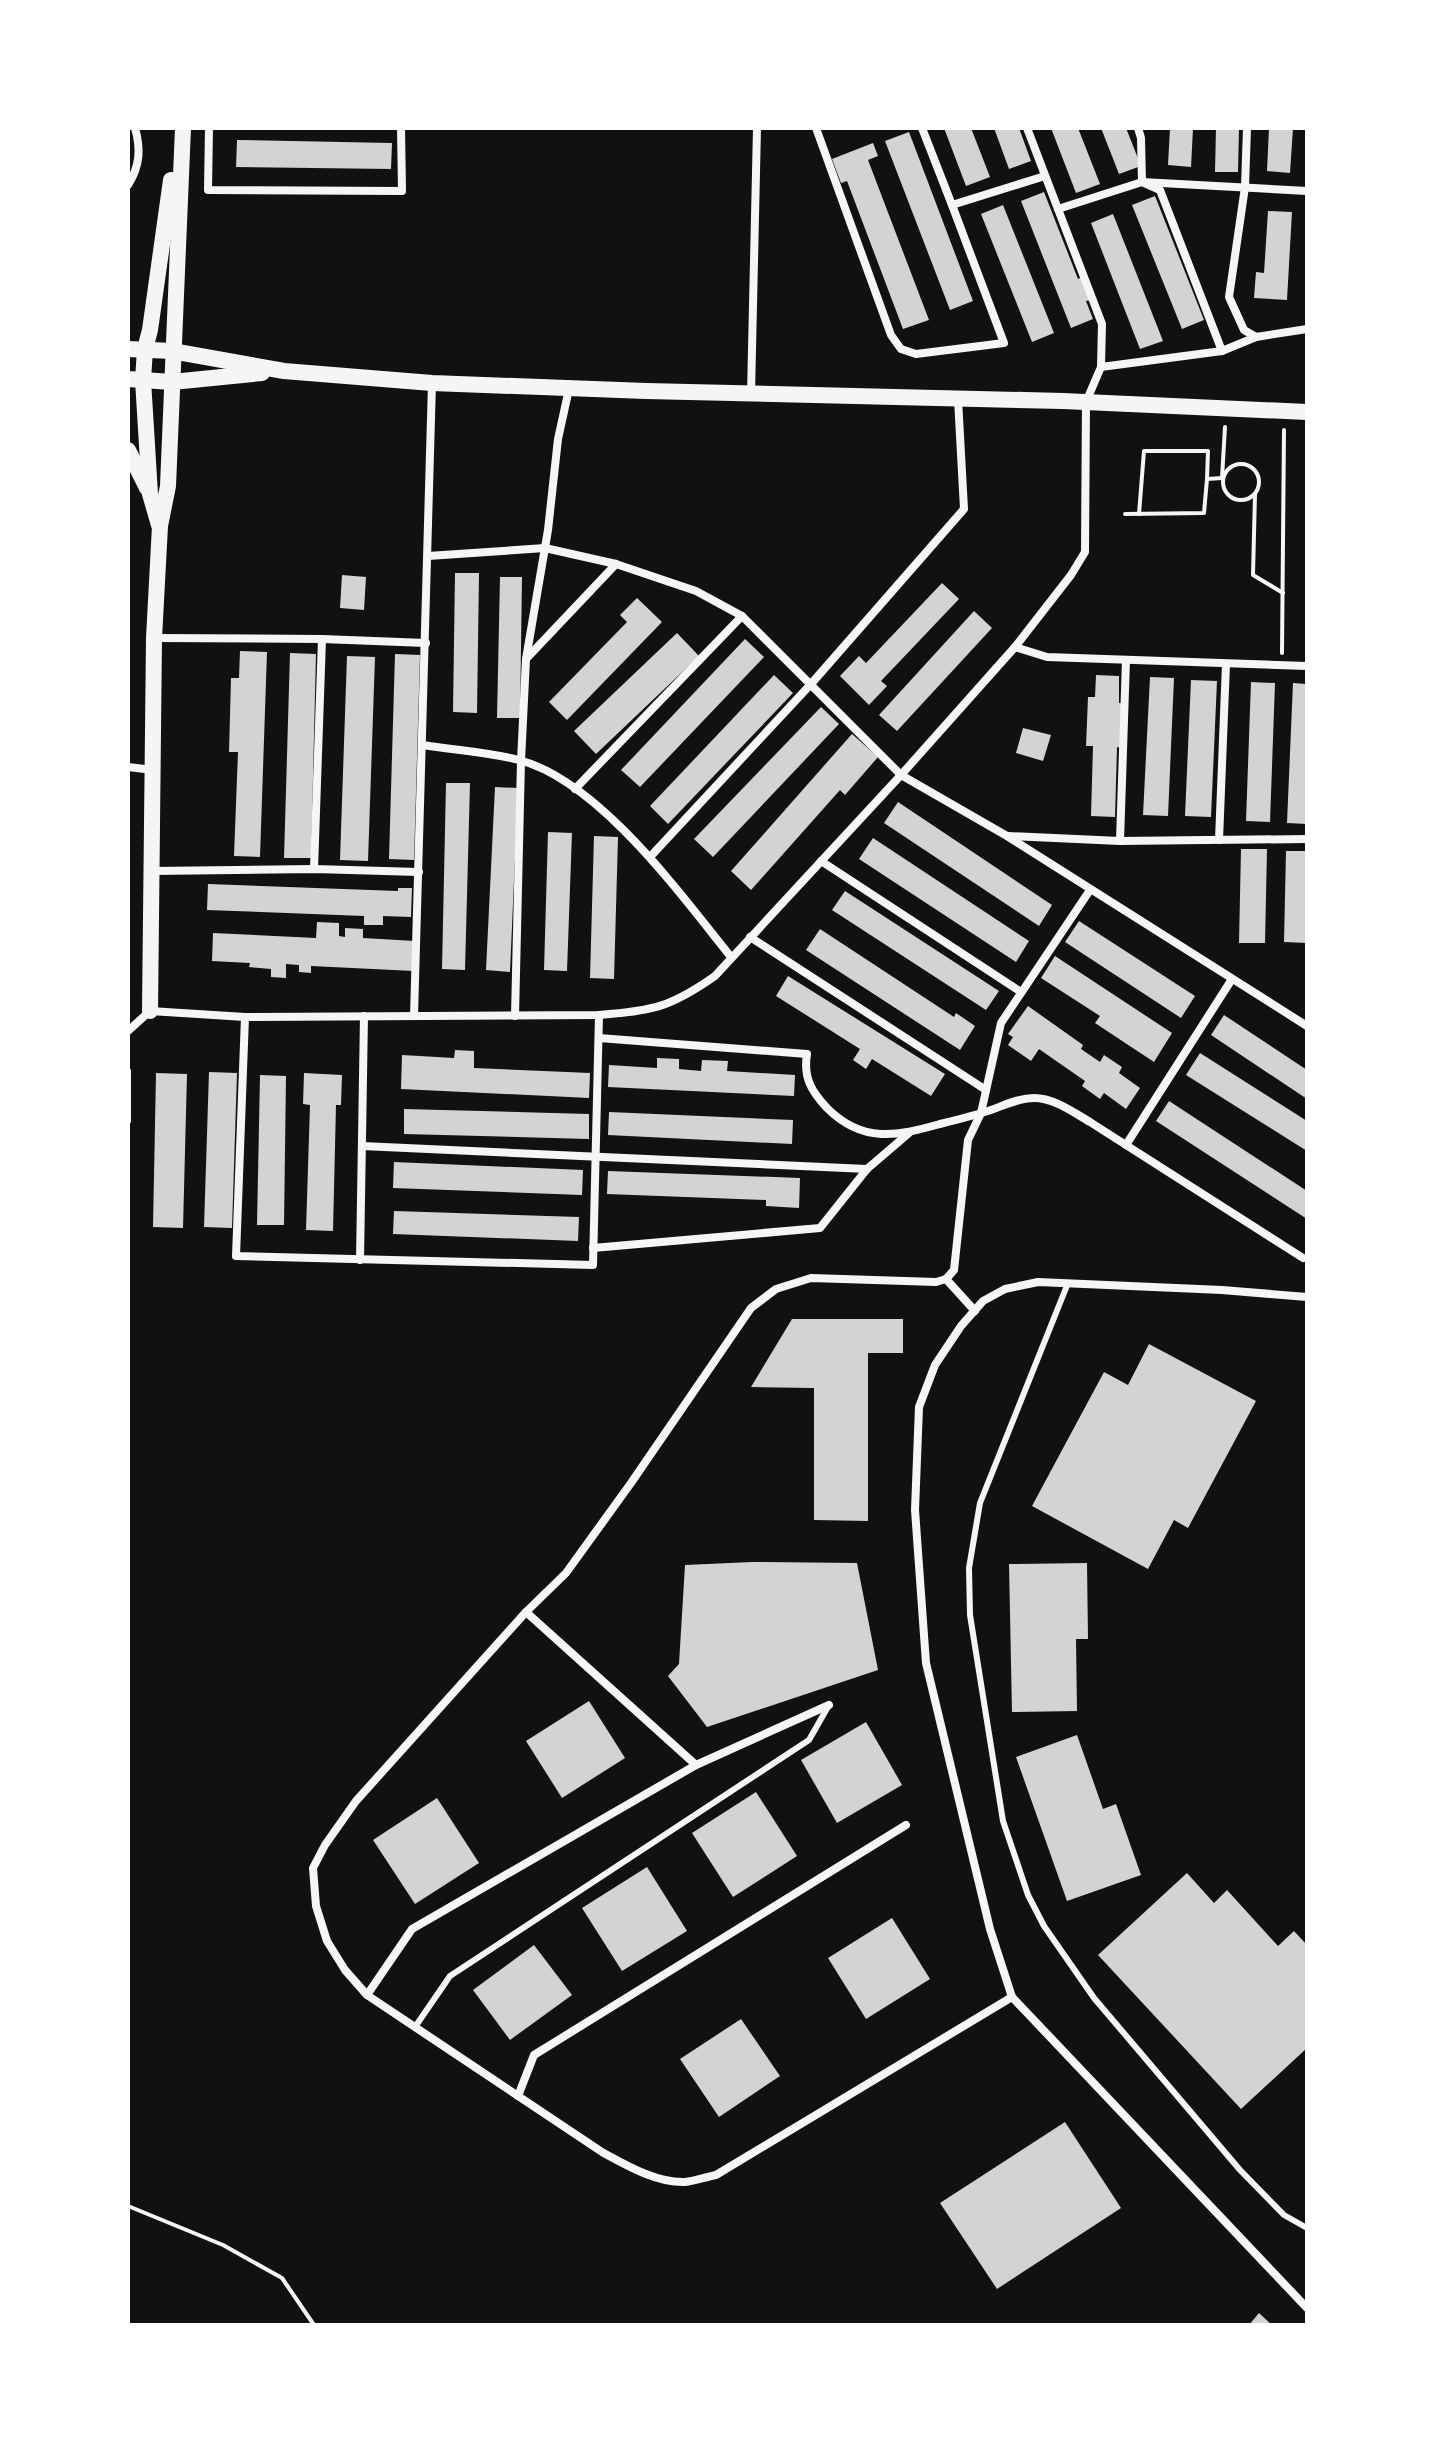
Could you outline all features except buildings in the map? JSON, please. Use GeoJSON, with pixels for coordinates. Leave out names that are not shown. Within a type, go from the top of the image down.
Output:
{"type":"FeatureCollection","features":[{"type":"Feature","properties":{"kind":"main road"},"geometry":{"type":"LineString","coordinates":[[150,494],[135,379],[136,349],[152,315],[181,128]]}},
{"type":"Feature","properties":{"kind":"main road"},"geometry":{"type":"LineString","coordinates":[[150,1011],[154,638],[160,526],[168,486],[181,128]]}},
{"type":"Feature","properties":{"kind":"main road"},"geometry":{"type":"LineString","coordinates":[[136,349],[172,351],[284,371],[432,383],[1086,402],[1307,412]]}},
{"type":"Feature","properties":{"kind":"main road"},"geometry":{"type":"LineString","coordinates":[[135,379],[172,382],[284,371]]}},
{"type":"Feature","properties":{"kind":"main road"},"geometry":{"type":"LineString","coordinates":[[128,450],[150,494],[160,526]]}},
{"type":"Feature","properties":{"kind":"street"},"geometry":{"type":"LineString","coordinates":[[128,185],[138,165],[140,145],[135,128]]}},
{"type":"Feature","properties":{"kind":"street"},"geometry":{"type":"LineString","coordinates":[[209,128],[208,190],[402,191],[401,128]]}},
{"type":"Feature","properties":{"kind":"street"},"geometry":{"type":"LineString","coordinates":[[751,394],[757,128]]}},
{"type":"Feature","properties":{"kind":"street"},"geometry":{"type":"LineString","coordinates":[[816,128],[891,335],[901,349],[916,354],[1004,343],[922,128]]}},
{"type":"Feature","properties":{"kind":"street"},"geometry":{"type":"LineString","coordinates":[[128,1031],[150,1011],[245,1017],[599,1015],[655,1009],[684,998],[715,976],[1015,647],[1085,552],[1086,402],[1101,367],[1102,324],[1027,128]]}},
{"type":"Feature","properties":{"kind":"street"},"geometry":{"type":"LineString","coordinates":[[1138,128],[1142,182]]}},
{"type":"Feature","properties":{"kind":"street"},"geometry":{"type":"LineString","coordinates":[[1247,128],[1245,187],[1229,297],[1244,330],[1256,337]]}},
{"type":"Feature","properties":{"kind":"street"},"geometry":{"type":"LineString","coordinates":[[952,205],[1045,176]]}},
{"type":"Feature","properties":{"kind":"street"},"geometry":{"type":"LineString","coordinates":[[1058,209],[1142,182],[1307,191]]}},
{"type":"Feature","properties":{"kind":"street"},"geometry":{"type":"LineString","coordinates":[[1142,182],[1160,190],[1222,351]]}},
{"type":"Feature","properties":{"kind":"street"},"geometry":{"type":"LineString","coordinates":[[1101,367],[1222,351],[1256,337],[1307,329]]}},
{"type":"Feature","properties":{"kind":"street"},"geometry":{"type":"LineString","coordinates":[[414,1016],[432,383]]}},
{"type":"Feature","properties":{"kind":"street"},"geometry":{"type":"LineString","coordinates":[[515,1016],[526,659],[545,548],[558,439],[569,388]]}},
{"type":"Feature","properties":{"kind":"street"},"geometry":{"type":"LineString","coordinates":[[650,857],[811,684],[964,509],[958,399]]}},
{"type":"Feature","properties":{"kind":"street"},"geometry":{"type":"LineString","coordinates":[[428,556],[545,548],[616,564],[696,591],[742,616],[901,775],[1007,836],[1307,1026]]}},
{"type":"Feature","properties":{"kind":"street"},"geometry":{"type":"LineString","coordinates":[[526,659],[616,564]]}},
{"type":"Feature","properties":{"kind":"street"},"geometry":{"type":"LineString","coordinates":[[575,789],[742,616]]}},
{"type":"Feature","properties":{"kind":"street"},"geometry":{"type":"LineString","coordinates":[[154,638],[426,643]]}},
{"type":"Feature","properties":{"kind":"street"},"geometry":{"type":"LineString","coordinates":[[314,869],[322,639]]}},
{"type":"Feature","properties":{"kind":"street"},"geometry":{"type":"LineString","coordinates":[[1015,647],[1047,657],[1307,666]]}},
{"type":"Feature","properties":{"kind":"street"},"geometry":{"type":"LineString","coordinates":[[1120,841],[1126,660]]}},
{"type":"Feature","properties":{"kind":"street"},"geometry":{"type":"LineString","coordinates":[[1219,840],[1226,664]]}},
{"type":"Feature","properties":{"kind":"street"},"geometry":{"type":"LineString","coordinates":[[423,745],[521,761],[554,775],[575,789],[601,809],[650,857],[731,957]]}},
{"type":"Feature","properties":{"kind":"street"},"geometry":{"type":"LineString","coordinates":[[128,767],[154,770]]}},
{"type":"Feature","properties":{"kind":"street"},"geometry":{"type":"LineString","coordinates":[[1007,836],[1120,841],[1307,839]]}},
{"type":"Feature","properties":{"kind":"street"},"geometry":{"type":"LineString","coordinates":[[821,861],[1021,992]]}},
{"type":"Feature","properties":{"kind":"street"},"geometry":{"type":"LineString","coordinates":[[150,871],[314,869],[419,872]]}},
{"type":"Feature","properties":{"kind":"street"},"geometry":{"type":"LineString","coordinates":[[1012,1997],[716,2175],[684,2182],[658,2178],[602,2152],[367,1995],[345,1970],[327,1941],[316,1906],[313,1868],[356,1801],[526,1612],[566,1573],[751,1308],[776,1289],[811,1278],[936,1282],[946,1279],[954,1270],[968,1140],[981,1113],[1001,1023],[1090,890]]}},
{"type":"Feature","properties":{"kind":"street"},"geometry":{"type":"LineString","coordinates":[[750,937],[986,1090]]}},
{"type":"Feature","properties":{"kind":"street"},"geometry":{"type":"LineString","coordinates":[[1126,1145],[1232,979]]}},
{"type":"Feature","properties":{"kind":"street"},"geometry":{"type":"LineString","coordinates":[[245,1017],[236,1256],[593,1265],[599,1015]]}},
{"type":"Feature","properties":{"kind":"street"},"geometry":{"type":"LineString","coordinates":[[360,1260],[364,1016]]}},
{"type":"Feature","properties":{"kind":"street"},"geometry":{"type":"LineString","coordinates":[[599,1038],[807,1054],[807,1082],[817,1097],[832,1112],[864,1132],[882,1136],[909,1133],[1022,1099],[1039,1098],[1060,1105],[1303,1258]]}},
{"type":"Feature","properties":{"kind":"street"},"geometry":{"type":"LineString","coordinates":[[593,1248],[820,1228],[867,1169],[909,1133]]}},
{"type":"Feature","properties":{"kind":"street"},"geometry":{"type":"LineString","coordinates":[[362,1146],[867,1169]]}},
{"type":"Feature","properties":{"kind":"street"},"geometry":{"type":"LineString","coordinates":[[946,1279],[975,1311]]}},
{"type":"Feature","properties":{"kind":"street"},"geometry":{"type":"LineString","coordinates":[[1307,1297],[1038,1282],[1005,1289],[983,1301],[961,1326],[935,1365],[919,1407],[915,1510],[926,1663],[990,1929],[1012,1997],[1307,2308]]}},
{"type":"Feature","properties":{"kind":"street"},"geometry":{"type":"LineString","coordinates":[[526,1612],[696,1765]]}},
{"type":"Feature","properties":{"kind":"street"},"geometry":{"type":"LineString","coordinates":[[367,1995],[412,1929],[696,1765],[829,1705]]}},
{"type":"Feature","properties":{"kind":"street"},"geometry":{"type":"LineString","coordinates":[[518,2096],[534,2055],[906,1825]]}},
{"type":"Feature","properties":{"kind":"lane"},"geometry":{"type":"LineString","coordinates":[[128,1071],[128,1121]]}},
{"type":"Feature","properties":{"kind":"lane"},"geometry":{"type":"LineString","coordinates":[[1068,1283],[980,1503],[969,1568],[970,1615],[1003,1821],[1028,1895],[1044,1926],[1094,1998],[1240,2170],[1284,2215],[1307,2228]]}},
{"type":"Feature","properties":{"kind":"lane"},"geometry":{"type":"LineString","coordinates":[[415,2027],[450,1976],[809,1740],[829,1705]]}},
{"type":"Feature","properties":{"kind":"path"},"geometry":{"type":"LineString","coordinates":[[1222,478],[1234,465],[1246,465],[1259,478],[1258,489],[1245,500],[1233,499],[1224,491],[1222,478],[1226,409]]}},
{"type":"Feature","properties":{"kind":"path"},"geometry":{"type":"LineString","coordinates":[[1283,664],[1284,411]]}},
{"type":"Feature","properties":{"kind":"path"},"geometry":{"type":"LineString","coordinates":[[1125,514],[1139,514],[1204,513],[1208,451],[1144,451],[1139,514]]}},
{"type":"Feature","properties":{"kind":"path"},"geometry":{"type":"LineString","coordinates":[[1207,479],[1222,478]]}},
{"type":"Feature","properties":{"kind":"path"},"geometry":{"type":"LineString","coordinates":[[1255,494],[1253,575],[1283,593]]}},
{"type":"Feature","properties":{"kind":"path"},"geometry":{"type":"LineString","coordinates":[[128,2206],[223,2245],[282,2278],[314,2325]]}}]}
